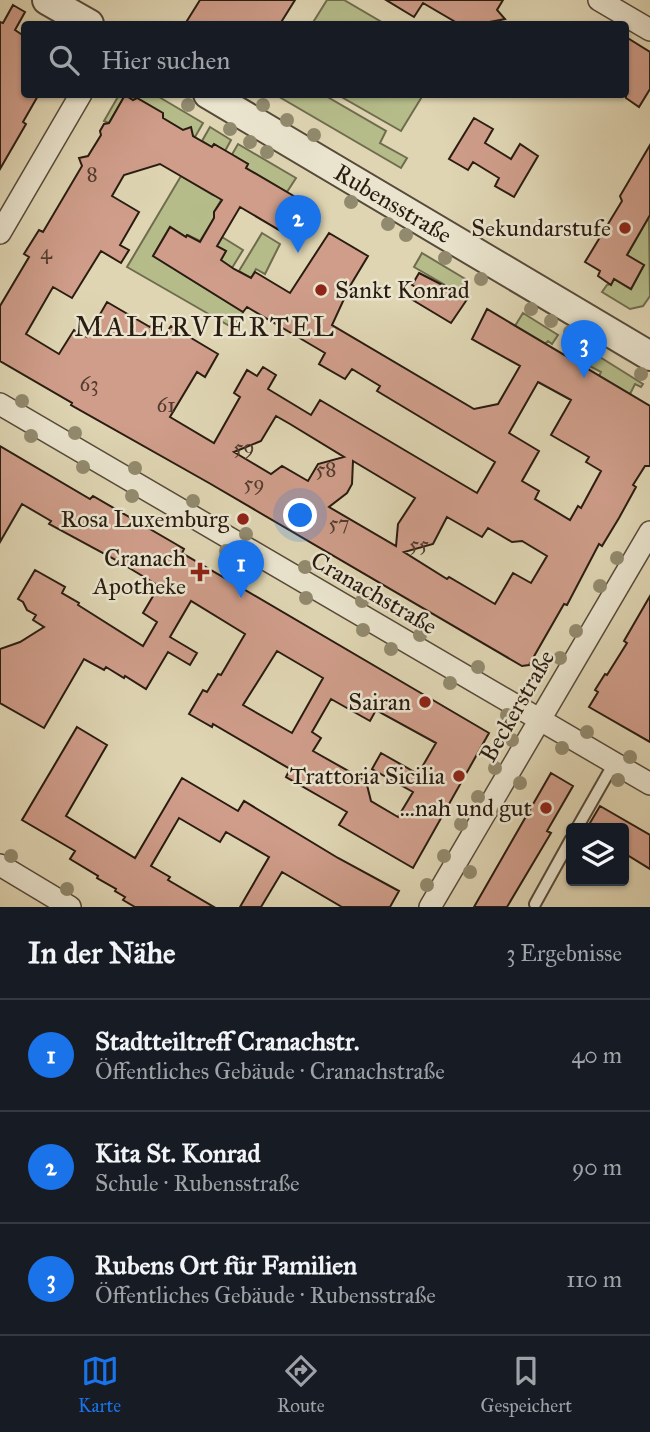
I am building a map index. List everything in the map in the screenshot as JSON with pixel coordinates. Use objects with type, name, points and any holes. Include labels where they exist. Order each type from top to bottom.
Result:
[{"type":"street","points":[[47,0],[84,21]]},
{"type":"street","points":[[599,0],[650,30]]},
{"type":"street","points":[[0,233],[80,98]]},
{"type":"street","name":"Rubensstraße","points":[[215,98],[647,348]]},
{"type":"street","name":"Cranachstraße","points":[[0,404],[650,784]]},
{"type":"street","name":"Beckerstraße","points":[[430,907],[650,532]]},
{"type":"street","points":[[3,874],[70,907]]},
{"type":"lane","points":[[580,823],[614,763]]},
{"type":"lane","points":[[535,904],[566,848]]},
{"type":"green space","points":[[327,0],[344,0],[380,21],[314,21]]},
{"type":"green space","points":[[117,98],[124,98],[109,123],[104,121]]},
{"type":"green space","points":[[128,98],[161,98],[203,123],[195,137]]},
{"type":"green space","points":[[281,98],[329,98],[386,131],[380,143],[407,158],[401,168]]},
{"type":"green space","points":[[343,98],[421,98],[401,131]]},
{"type":"green space","points":[[210,127],[231,140],[225,151],[202,141]]},
{"type":"green space","points":[[238,144],[296,178],[287,192],[246,168],[248,164],[230,158]]},
{"type":"green space","points":[[181,176],[213,195],[223,197],[214,212],[216,215],[200,241],[188,235],[186,237],[170,227],[153,256],[243,312],[233,328],[127,267]]},
{"type":"green space","points":[[649,217],[650,296],[643,306],[630,309],[602,292],[614,279],[631,289],[644,265],[627,255]]},
{"type":"green space","points":[[262,233],[280,244],[265,274],[256,269],[251,278],[239,271]]},
{"type":"green space","points":[[222,237],[243,250],[232,268],[220,261],[226,251],[217,246]]},
{"type":"green space","points":[[422,253],[467,280],[459,293],[414,267]]},
{"type":"green space","points":[[523,313],[558,335],[552,344],[548,341],[545,344],[515,326]]},
{"type":"green space","points":[[587,349],[643,384],[641,387],[635,384],[630,394],[599,376],[601,372],[590,366],[588,369],[579,363]]},
{"type":"building","points":[[200,0],[295,0],[282,21],[187,21]]},
{"type":"building","points":[[386,0],[503,0],[497,10],[505,19],[454,21],[423,3],[414,17]]},
{"type":"building","points":[[13,5],[25,12],[15,30],[21,34],[21,98],[37,98],[23,122],[26,124],[0,169],[0,22],[3,23]]},
{"type":"building","points":[[629,39],[650,52],[650,89],[639,107],[626,98],[629,98]]},
{"type":"building","points":[[123,98],[137,98],[163,113],[163,118],[183,130],[191,127],[193,136],[233,155],[248,164],[246,168],[304,202],[286,234],[240,207],[217,246],[226,251],[221,260],[251,278],[255,272],[290,293],[329,233],[368,256],[332,325],[474,409],[498,404],[520,366],[472,339],[487,309],[650,406],[650,466],[645,466],[633,485],[636,487],[619,518],[602,546],[599,544],[567,605],[564,604],[529,665],[522,666],[71,405],[72,403],[0,361],[0,306],[29,257],[24,254],[39,230],[43,232],[82,166],[79,158],[88,156],[101,135],[104,124],[109,123]],"holes":[[[160,164],[222,200],[200,242],[170,227],[153,256],[243,312],[247,307],[325,353],[319,364],[345,379],[352,369],[380,386],[377,391],[495,462],[477,493],[320,400],[311,415],[268,389],[276,375],[263,367],[257,376],[247,370],[234,393],[240,397],[214,443],[170,417],[197,372],[205,377],[218,354],[171,326],[166,333],[152,325],[150,327],[107,302],[87,337],[74,330],[59,354],[26,334],[53,287],[72,298],[101,251],[121,263],[129,250],[120,245],[139,212],[112,196],[124,175]],[[538,382],[571,400],[551,435],[589,457],[586,462],[601,471],[581,508],[578,506],[570,520],[535,499],[539,491],[522,481],[539,451],[509,433]],[[276,416],[344,457],[318,464],[308,481],[282,466],[271,474],[234,452],[261,441]],[[353,461],[415,498],[398,524],[396,546],[329,507],[347,493],[352,484]],[[447,517],[482,537],[488,528],[512,542],[522,541],[547,556],[531,583],[513,573],[495,604],[449,577],[447,579],[404,552],[433,544]]]},
{"type":"building","points":[[474,118],[493,129],[485,143],[511,159],[520,144],[538,156],[514,197],[495,186],[499,178],[473,162],[468,170],[449,159]]},
{"type":"building","name":"Sekundarstufe","points":[[650,145],[650,215],[627,255],[644,265],[631,289],[614,279],[611,285],[598,276],[600,271],[585,262],[622,201],[620,196]]},
{"type":"building","points":[[419,273],[468,298],[451,323],[411,299],[417,288],[412,285]]},
{"type":"building","points":[[0,446],[90,499],[93,496],[174,543],[184,549],[182,553],[489,733],[413,868],[339,825],[347,812],[286,777],[290,769],[213,724],[212,727],[189,714],[203,690],[207,692],[218,674],[221,675],[245,634],[191,601],[170,637],[197,653],[190,665],[168,652],[146,689],[125,676],[124,678],[106,667],[104,670],[84,659],[44,728],[0,703],[0,649],[20,642],[44,627],[33,620],[36,615],[27,610],[18,599],[35,570],[65,587],[62,593],[79,603],[78,605],[143,646],[157,622],[143,613],[159,586],[49,524],[51,521],[22,504],[0,542]],"holes":[[[277,651],[323,678],[292,733],[243,705]],[[331,699],[370,721],[376,710],[436,743],[418,774],[381,753],[372,769],[413,792],[398,817],[371,801],[366,781],[313,751],[321,738],[312,732]]]},
{"type":"building","points":[[650,596],[650,742],[589,707],[598,692],[595,690],[627,643],[624,641]]},
{"type":"building","points":[[77,727],[107,745],[66,816],[135,858],[182,778],[238,811],[244,801],[399,891],[390,907],[342,907],[282,872],[261,907],[240,907],[269,857],[226,832],[220,842],[179,818],[151,866],[170,877],[168,880],[214,907],[135,907],[123,900],[125,897],[115,891],[116,889],[70,859],[75,851],[22,820]]},
{"type":"building","points":[[551,773],[573,786],[547,831],[551,833],[507,907],[474,907]]},
{"type":"building","points":[[600,806],[650,835],[650,869],[629,856],[629,823],[590,823]]},
{"type":"place","name":"Sekundarstufe","points":[[625,228]]},
{"type":"place","name":"Kita St. Konrad","points":[[298,253]]},
{"type":"place","name":"Sankt Konrad","points":[[321,290]]},
{"type":"place","name":"Rubens Ort für Familien","points":[[584,378]]},
{"type":"place","name":"Rosa Luxemburg","points":[[243,519]]},
{"type":"place","name":"Cranach Apotheke","points":[[200,572]]},
{"type":"place","name":"Stadtteiltreff Cranachstr.","points":[[241,598]]},
{"type":"place","name":"Sairan","points":[[425,702]]},
{"type":"place","name":"Trattoria Sicilia","points":[[459,776]]},
{"type":"place","name":"...nah und gut","points":[[546,808]]},
{"type":"district","name":"MALERVIERTEL","points":[[205,326]]}]
